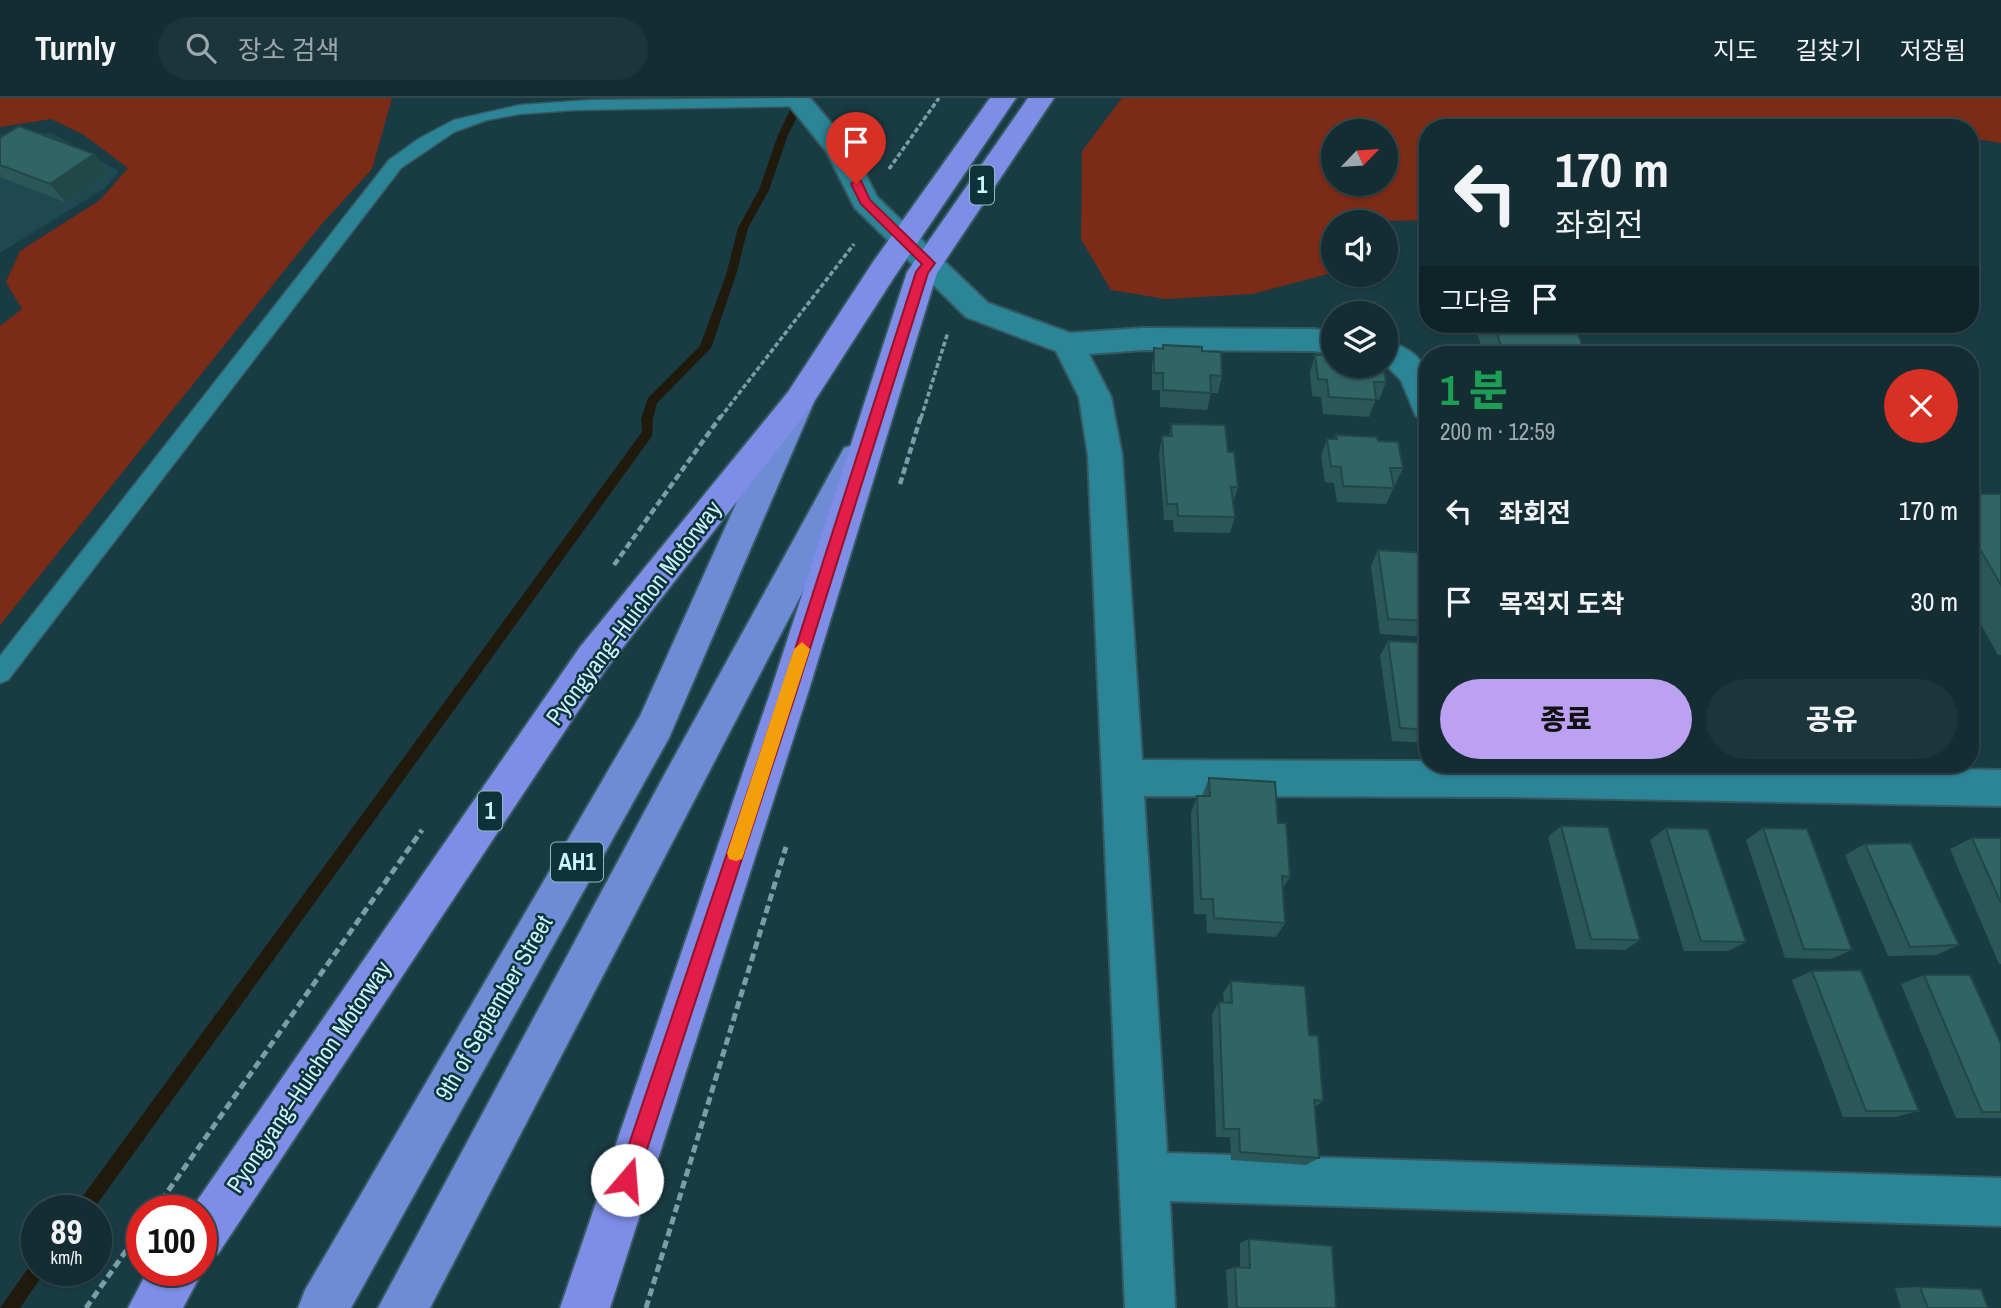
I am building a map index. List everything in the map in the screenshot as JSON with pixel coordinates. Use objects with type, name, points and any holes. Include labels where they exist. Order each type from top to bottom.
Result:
[{"type":"highway","name":"Pyongyang–Huichon Motorway","points":[[217,1213],[593,658],[799,400],[1003,98]]},
{"type":"highway","name":"1","points":[[585,1308],[789,693],[922,272],[1041,98]]},
{"type":"highway","name":"9th of September Street","points":[[323,1308],[656,726],[799,400]]},
{"type":"highway","name":"AH1","points":[[403,1308],[869,433]]},
{"type":"highway","points":[[153,1308],[167,1286]]},
{"type":"street","points":[[798,101],[838,148],[865,202],[977,310],[1068,344],[1143,339],[1321,341]]},
{"type":"street","points":[[1068,344],[1095,397],[1105,455],[1150,1308]]},
{"type":"street","points":[[1398,356],[1416,375],[1419,383]]},
{"type":"street","points":[[1122,778],[1442,773]]},
{"type":"street","points":[[1537,773],[2001,788]]},
{"type":"street","points":[[1145,1176],[2001,1202]]},
{"type":"lane","points":[[0,673],[395,164],[412,150],[447,129],[508,110],[558,105],[798,101]]},
{"type":"path","points":[[865,202],[939,98]]},
{"type":"path","points":[[896,495],[961,294]]},
{"type":"path","points":[[646,1308],[786,846]]},
{"type":"path","points":[[86,1308],[126,1251]]},
{"type":"shaded area","points":[[0,98],[392,98],[372,169],[320,226],[0,625],[0,326],[22,309],[6,282],[20,251],[100,200],[128,168],[84,135],[51,119],[0,127]]},
{"type":"shaded area","points":[[1122,98],[2001,98],[2001,143],[1979,139],[1979,119],[1419,119],[1419,220],[1398,221],[1398,210],[1321,210],[1321,276],[1252,294],[1166,299],[1111,290],[1081,239],[1082,151]]},
{"type":"shaded area","points":[[52,133],[119,171],[105,188],[0,253],[0,134]]},
{"type":"building","points":[[19,126],[94,154],[50,184],[0,165],[0,138]]},
{"type":"building","points":[[1497,333],[1577,333],[1583,346],[1501,346]]},
{"type":"building","points":[[1163,345],[1202,347],[1202,351],[1221,352],[1222,376],[1210,375],[1211,393],[1163,390],[1163,373],[1154,373],[1154,348],[1163,349]]},
{"type":"building","points":[[1315,355],[1321,355],[1321,378],[1385,378],[1386,382],[1374,382],[1376,400],[1329,397],[1327,380],[1318,379]]},
{"type":"building","points":[[1171,424],[1225,425],[1228,452],[1234,452],[1238,487],[1231,487],[1235,517],[1178,516],[1177,504],[1167,504],[1162,436],[1172,436]]},
{"type":"building","points":[[1336,435],[1377,437],[1378,441],[1398,442],[1403,468],[1390,468],[1394,488],[1343,486],[1341,467],[1331,466],[1327,439],[1337,439]]},
{"type":"building","points":[[1979,494],[2001,494],[2001,585],[1979,547]]},
{"type":"building","points":[[1378,550],[1419,553],[1419,621],[1388,619]]},
{"type":"building","points":[[1388,641],[1419,643],[1419,729],[1400,728]]},
{"type":"building","points":[[1209,778],[1275,782],[1278,823],[1286,823],[1290,877],[1282,876],[1285,923],[1214,918],[1213,899],[1201,899],[1197,796],[1210,796]]},
{"type":"building","points":[[1561,826],[1608,827],[1640,940],[1591,939]]},
{"type":"building","points":[[1666,828],[1708,829],[1746,942],[1701,941]]},
{"type":"building","points":[[1763,828],[1807,829],[1852,950],[1804,949]]},
{"type":"building","points":[[1972,838],[2001,838],[2001,903]]},
{"type":"building","points":[[1911,843],[1959,945],[1910,947],[1865,844]]},
{"type":"building","points":[[1861,970],[1919,1111],[1866,1111],[1812,971]]},
{"type":"building","points":[[1924,975],[1970,975],[2001,1044],[2001,1112],[1982,1112]]},
{"type":"building","points":[[1231,981],[1305,986],[1309,1035],[1318,1036],[1323,1101],[1314,1100],[1319,1158],[1240,1152],[1239,1129],[1224,1129],[1219,1002],[1232,1003]]},
{"type":"building","points":[[1249,1239],[1332,1246],[1336,1308],[1237,1308],[1235,1267],[1250,1268]]},
{"type":"building","points":[[1920,1287],[1981,1289],[1988,1308],[1928,1308]]},
{"type":"waterway","points":[[93,1195],[648,433],[647,419],[652,401],[705,348],[731,275],[743,228],[764,190],[783,135],[801,98]]},
{"type":"waterway","points":[[9,1308],[25,1286]]},
{"type":"slow traffic","points":[[736,853],[802,649]]},
{"type":"route","points":[[627,1180],[789,693],[922,272],[929,263],[865,202],[856,184]]}]
